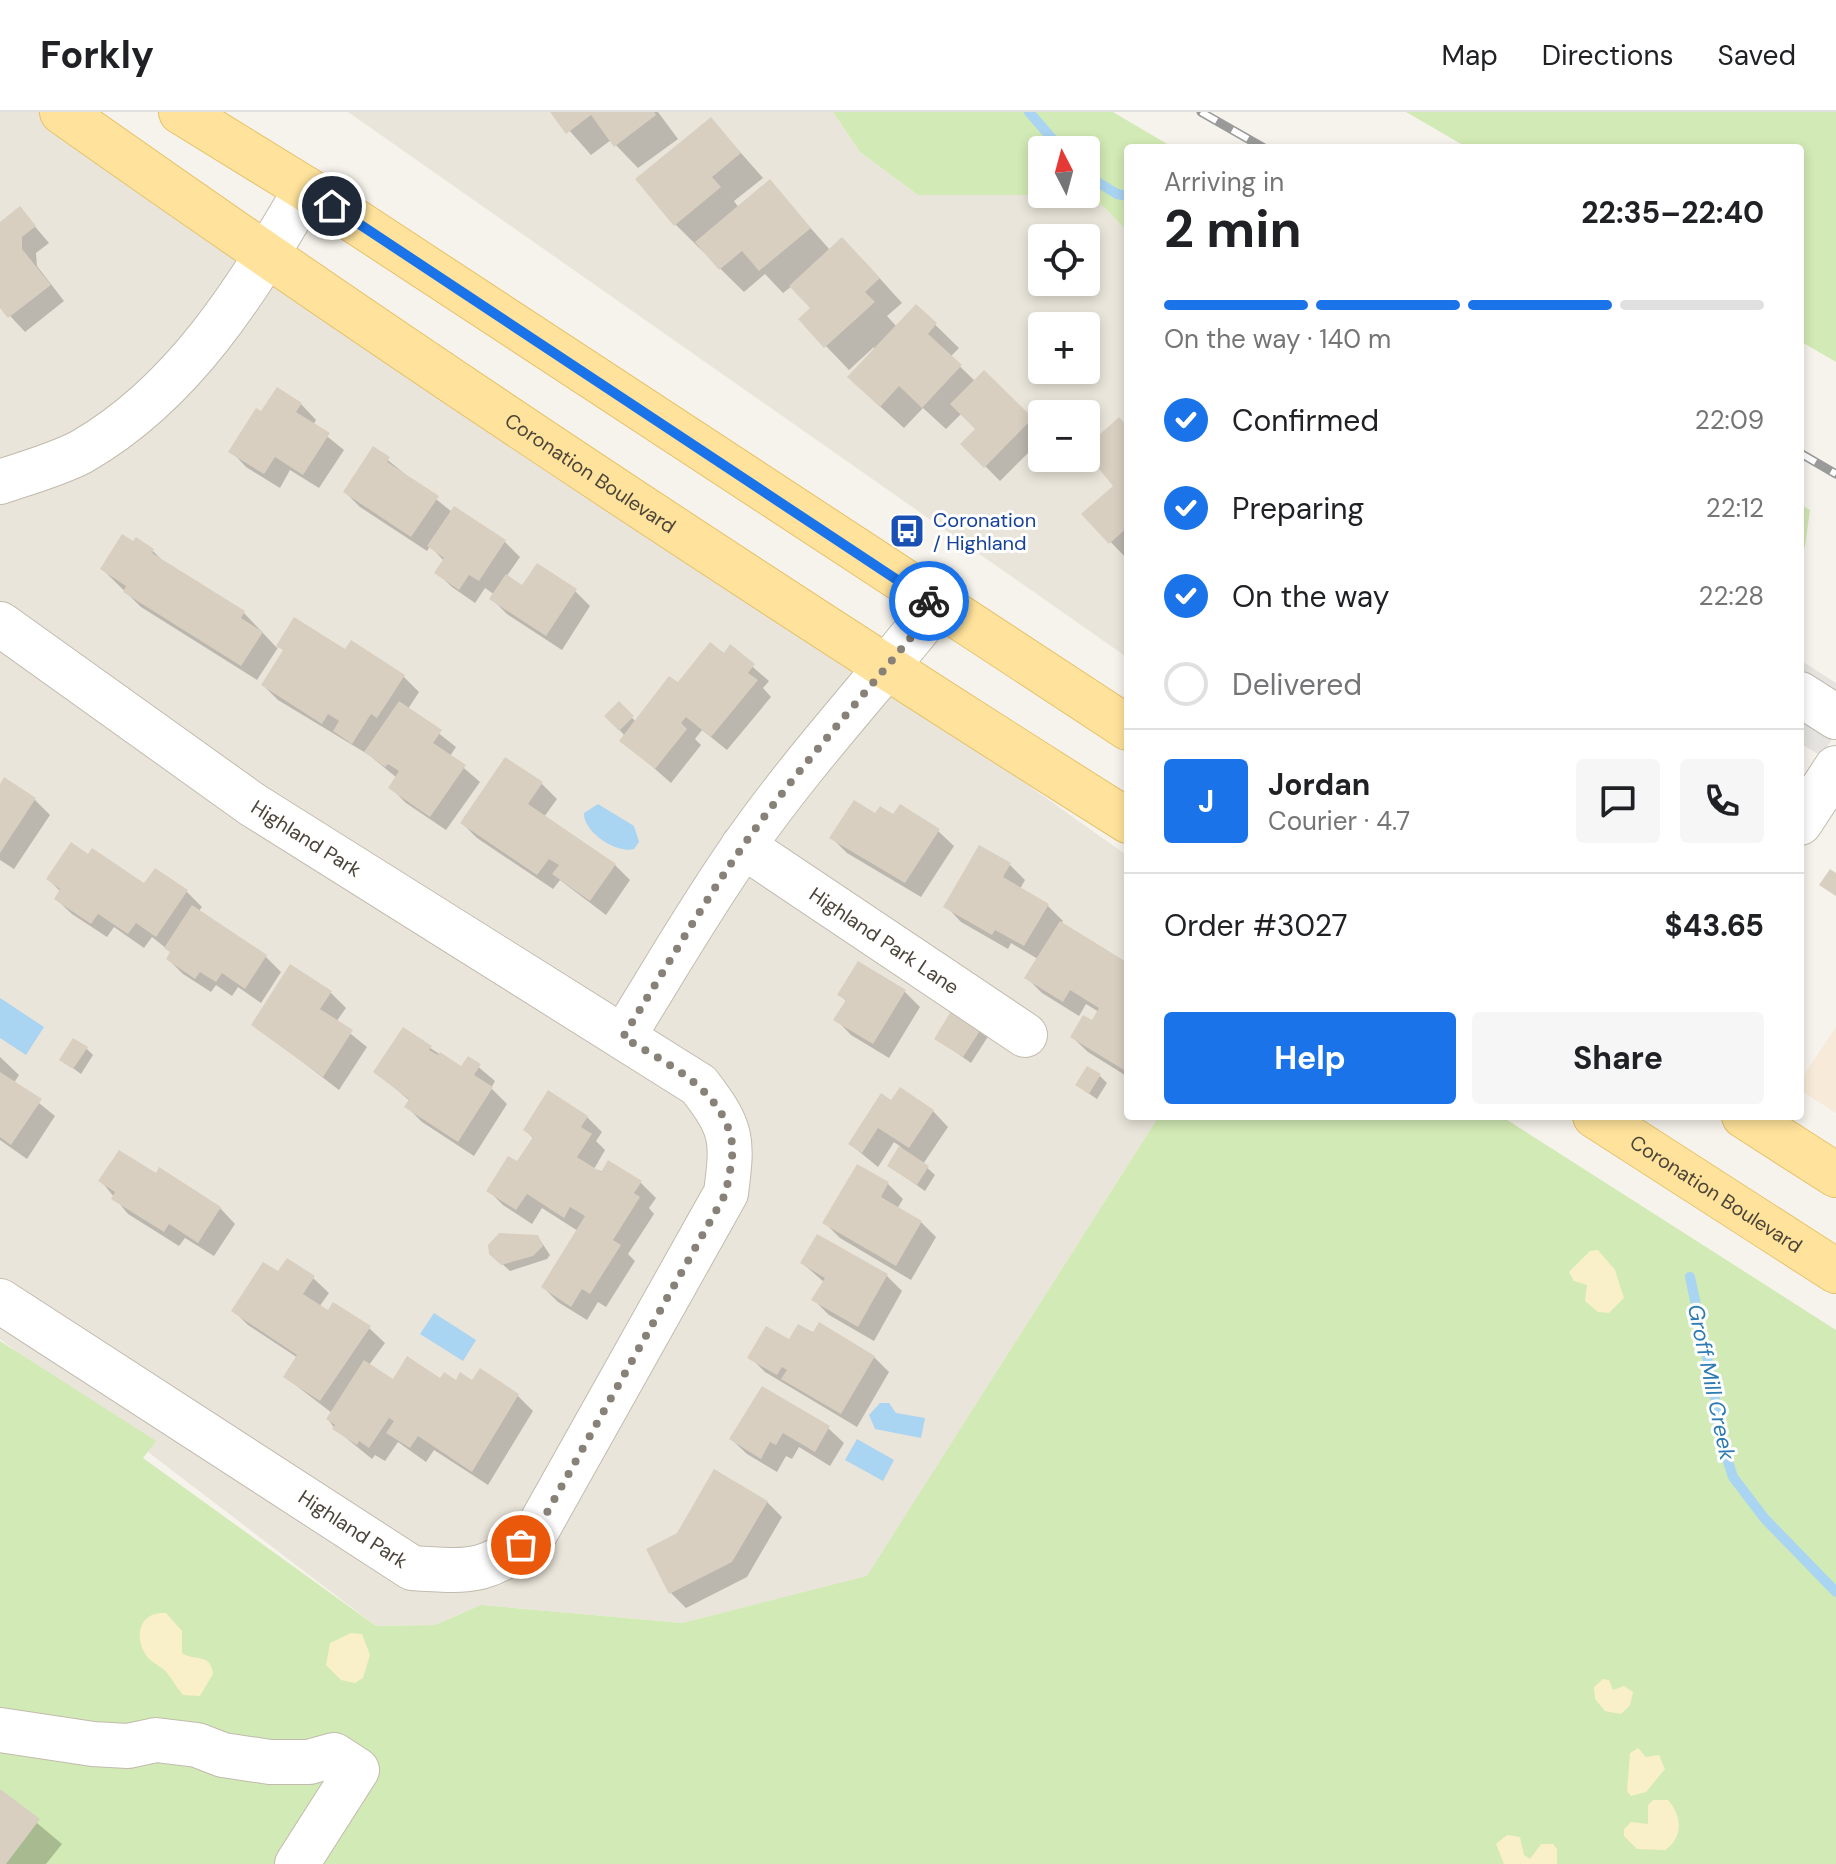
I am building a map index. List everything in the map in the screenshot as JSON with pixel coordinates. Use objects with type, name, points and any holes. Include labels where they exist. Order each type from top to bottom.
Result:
[{"type":"main road","name":"Coronation Boulevard","points":[[62,112],[267,257],[887,668],[1124,818]]},
{"type":"main road","points":[[181,112],[306,189],[1124,725]]},
{"type":"main road","name":"Coronation Boulevard","points":[[1601,1120],[1836,1271]]},
{"type":"main road","points":[[1750,1120],[1836,1175]]},
{"type":"street","points":[[0,482],[78,454],[136,417],[184,371],[267,257],[306,189]]},
{"type":"street","points":[[623,1037],[743,846],[860,696],[887,668],[937,605]]},
{"type":"street","name":"Highland Park","points":[[0,624],[7,633],[253,805],[699,1085],[721,1113],[732,1144],[726,1193],[536,1532],[506,1559],[468,1572],[412,1568],[0,1301]]},
{"type":"street","points":[[1804,697],[1836,717]]},
{"type":"street","points":[[1804,817],[1836,768]]},
{"type":"street","name":"Highland Park Lane","points":[[743,846],[1025,1035]]},
{"type":"street","points":[[0,1730],[93,1744],[128,1746],[156,1740],[197,1745],[223,1755],[270,1762],[309,1762],[334,1755],[357,1770],[297,1864]]},
{"type":"shaded area","points":[[0,112],[77,112],[1124,853],[1124,1120],[1156,1120],[867,1577],[682,1623],[481,1605],[435,1625],[376,1626],[0,1339]]},
{"type":"shaded area","points":[[348,112],[833,112],[860,152],[918,195],[1028,195],[1028,208],[1100,208],[1100,205],[1124,228],[1124,655]]},
{"type":"shaded area","points":[[1804,663],[1836,683],[1836,733],[1821,756],[1804,745]]},
{"type":"shaded area","points":[[1836,1027],[1836,1113],[1804,1093],[1804,1075]]},
{"type":"green space","points":[[833,112],[1113,112],[1167,144],[1124,144],[1124,228],[1100,205],[1100,136],[1028,136],[1028,195],[918,195],[860,152]]},
{"type":"green space","points":[[1406,112],[1836,112],[1836,362],[1804,343],[1804,144],[1461,144]]},
{"type":"green space","points":[[1804,506],[1810,510],[1804,548]]},
{"type":"green space","points":[[1156,1120],[1507,1120],[1836,1330],[1836,1864],[0,1864],[0,1341],[156,1441],[143,1458],[376,1626],[435,1625],[481,1605],[682,1623],[867,1576]]},
{"type":"sand","points":[[1598,1250],[1615,1270],[1624,1298],[1609,1313],[1598,1312],[1585,1301],[1587,1285],[1574,1281],[1569,1272],[1590,1251]]},
{"type":"sand","points":[[166,1613],[182,1631],[182,1653],[206,1660],[212,1667],[213,1674],[200,1696],[183,1695],[166,1672],[143,1651],[140,1635],[144,1621]]},
{"type":"sand","points":[[351,1633],[362,1634],[370,1655],[363,1678],[355,1683],[341,1680],[326,1665],[330,1643]]},
{"type":"sand","points":[[1603,1679],[1609,1680],[1613,1690],[1624,1686],[1633,1692],[1630,1705],[1621,1714],[1605,1711],[1595,1699],[1594,1687]]},
{"type":"sand","points":[[1638,1748],[1646,1757],[1659,1755],[1665,1769],[1646,1792],[1631,1796],[1627,1791],[1630,1753]]},
{"type":"sand","points":[[1653,1800],[1668,1800],[1673,1806],[1678,1819],[1678,1833],[1665,1850],[1637,1849],[1624,1836],[1624,1829],[1631,1822],[1648,1824],[1648,1805]]},
{"type":"sand","points":[[1507,1835],[1520,1837],[1524,1855],[1530,1859],[1541,1844],[1553,1844],[1557,1849],[1557,1864],[1504,1864],[1496,1844]]},
{"type":"water","points":[[598,804],[634,826],[639,842],[634,849],[610,845],[589,827],[584,813]]},
{"type":"water","points":[[0,998],[44,1027],[26,1055],[0,1038]]},
{"type":"water","points":[[434,1313],[476,1340],[463,1361],[420,1334]]},
{"type":"water","points":[[880,1403],[889,1403],[896,1413],[925,1418],[921,1438],[875,1429],[869,1415]]},
{"type":"water","points":[[857,1439],[894,1460],[883,1481],[845,1460]]},
{"type":"building","points":[[550,112],[654,112],[656,115],[614,147],[591,115],[566,134]]},
{"type":"building","points":[[711,117],[741,153],[712,177],[721,187],[674,226],[635,179]]},
{"type":"building","points":[[770,179],[811,228],[759,271],[742,251],[719,270],[695,242]]},
{"type":"building","points":[[20,206],[36,226],[22,237],[22,249],[51,285],[8,318],[0,308],[0,222]]},
{"type":"building","points":[[842,237],[880,278],[865,292],[875,302],[824,348],[798,319],[810,308],[789,286]]},
{"type":"building","points":[[916,304],[937,323],[928,334],[962,365],[922,408],[899,386],[880,407],[847,377]]},
{"type":"building","points":[[984,370],[1028,413],[1028,423],[984,468],[960,444],[975,429],[950,404]]},
{"type":"building","points":[[277,387],[302,403],[296,412],[330,433],[303,475],[275,457],[264,474],[228,452],[256,408],[261,411]]},
{"type":"building","points":[[1119,417],[1124,423],[1124,531],[1109,544],[1081,514],[1113,486],[1100,470],[1100,434]]},
{"type":"building","points":[[373,446],[390,457],[387,462],[439,496],[411,537],[343,492]]},
{"type":"building","points":[[454,506],[506,540],[479,581],[469,575],[459,590],[434,573],[444,558],[427,546]]},
{"type":"building","points":[[122,534],[133,541],[136,537],[154,549],[152,553],[245,611],[241,618],[263,632],[241,666],[123,592],[126,586],[100,569]]},
{"type":"building","points":[[537,563],[577,589],[546,636],[489,599],[506,574],[522,585]]},
{"type":"building","points":[[294,617],[345,649],[351,640],[405,675],[377,718],[371,714],[352,744],[333,731],[339,721],[328,714],[322,724],[261,685],[283,650],[276,646]]},
{"type":"building","points":[[710,642],[724,653],[730,644],[755,664],[748,673],[758,680],[711,737],[686,717],[681,723],[687,729],[655,769],[619,741],[669,676],[678,682]]},
{"type":"building","points":[[399,701],[442,730],[433,743],[466,765],[430,817],[388,788],[399,771],[388,764],[385,767],[364,752]]},
{"type":"building","points":[[619,701],[634,716],[619,731],[604,716]]},
{"type":"building","points":[[505,757],[543,782],[528,804],[616,864],[590,901],[552,874],[559,865],[549,859],[537,875],[460,823]]},
{"type":"building","points":[[4,777],[36,798],[0,853],[0,784]]},
{"type":"building","points":[[854,800],[875,813],[880,806],[893,814],[900,804],[940,829],[905,883],[829,838]]},
{"type":"building","points":[[71,842],[88,854],[92,848],[144,883],[155,868],[188,890],[156,937],[136,923],[128,934],[98,914],[91,924],[54,899],[60,889],[46,879]]},
{"type":"building","points":[[979,845],[1011,863],[1003,877],[1049,904],[1024,946],[995,930],[992,935],[943,907]]},
{"type":"building","points":[[1830,869],[1836,873],[1836,896],[1819,885]]},
{"type":"building","points":[[192,905],[267,955],[245,989],[222,973],[216,982],[200,972],[195,979],[166,959],[170,952],[164,948]]},
{"type":"building","points":[[1060,921],[1124,961],[1124,1070],[1070,1037],[1083,1015],[1092,1020],[1099,1008],[1070,990],[1063,1002],[1024,978]]},
{"type":"building","points":[[858,961],[906,990],[873,1044],[833,1020],[846,1000],[837,995]]},
{"type":"building","points":[[290,964],[332,991],[320,1009],[353,1030],[323,1077],[251,1025]]},
{"type":"building","points":[[953,1008],[983,1026],[963,1057],[934,1039]]},
{"type":"building","points":[[403,1027],[432,1046],[429,1050],[438,1055],[440,1052],[461,1066],[468,1056],[481,1064],[474,1075],[493,1087],[458,1142],[404,1107],[409,1099],[373,1072]]},
{"type":"building","points":[[73,1038],[88,1047],[73,1069],[59,1060]]},
{"type":"building","points":[[1087,1066],[1101,1074],[1089,1094],[1075,1085]]},
{"type":"building","points":[[0,1072],[42,1099],[11,1145],[0,1137]]},
{"type":"building","points":[[900,1087],[934,1110],[909,1148],[878,1128],[862,1153],[848,1144],[881,1093],[891,1100]]},
{"type":"building","points":[[548,1090],[588,1116],[581,1127],[592,1134],[577,1157],[601,1172],[608,1160],[642,1181],[634,1193],[640,1197],[613,1240],[621,1245],[590,1294],[582,1289],[571,1307],[541,1287],[585,1216],[570,1207],[564,1218],[527,1194],[516,1210],[486,1191],[508,1156],[517,1161],[533,1137],[523,1130]]},
{"type":"building","points":[[899,1146],[929,1166],[917,1185],[887,1166]]},
{"type":"building","points":[[119,1150],[156,1173],[159,1167],[221,1207],[198,1243],[169,1224],[164,1232],[111,1199],[115,1192],[98,1181]]},
{"type":"building","points":[[857,1164],[889,1182],[881,1197],[922,1221],[896,1266],[822,1223]]},
{"type":"building","points":[[499,1233],[538,1235],[543,1246],[533,1256],[501,1265],[489,1254],[488,1245]]},
{"type":"building","points":[[817,1234],[888,1274],[858,1327],[811,1300],[825,1278],[800,1263]]},
{"type":"building","points":[[287,1258],[315,1276],[303,1294],[328,1310],[333,1302],[371,1326],[320,1401],[283,1377],[297,1355],[231,1311],[263,1262],[278,1271]]},
{"type":"building","points":[[819,1322],[875,1356],[841,1414],[781,1379],[787,1370],[782,1367],[777,1375],[747,1358],[766,1326],[789,1339],[798,1324],[813,1332]]},
{"type":"building","points":[[407,1356],[440,1378],[444,1372],[456,1380],[460,1372],[472,1380],[480,1368],[519,1394],[472,1472],[418,1436],[410,1448],[386,1433],[394,1421],[389,1418],[369,1448],[359,1441],[357,1445],[332,1429],[335,1425],[326,1419],[364,1360],[393,1379]]},
{"type":"building","points":[[762,1386],[830,1426],[815,1452],[783,1433],[776,1445],[770,1442],[761,1459],[729,1439]]},
{"type":"building","points":[[714,1469],[768,1501],[732,1562],[669,1594],[646,1549],[677,1533]]},
{"type":"building","points":[[0,1789],[40,1819],[6,1864],[0,1864]]},
{"type":"waterway","name":"Groff Mill Creek","points":[[1029,112],[1050,136]]},
{"type":"waterway","name":"Groff Mill Creek","points":[[1100,184],[1124,195]]},
{"type":"waterway","name":"Groff Mill Creek","points":[[1690,1277],[1714,1389],[1719,1433],[1733,1477],[1765,1519],[1836,1592]]},
{"type":"railway","points":[[1201,112],[1257,144]]},
{"type":"railway","points":[[1804,455],[1836,474]]},
{"type":"way so far","points":[[521,1545],[536,1532],[726,1193],[732,1144],[721,1113],[699,1085],[623,1037],[743,846],[860,696],[887,668],[937,605],[929,601]]},
{"type":"place","name":"Coronation / Highland","points":[[907,531]]},
{"type":"route","points":[[332,206],[929,601]]}]
